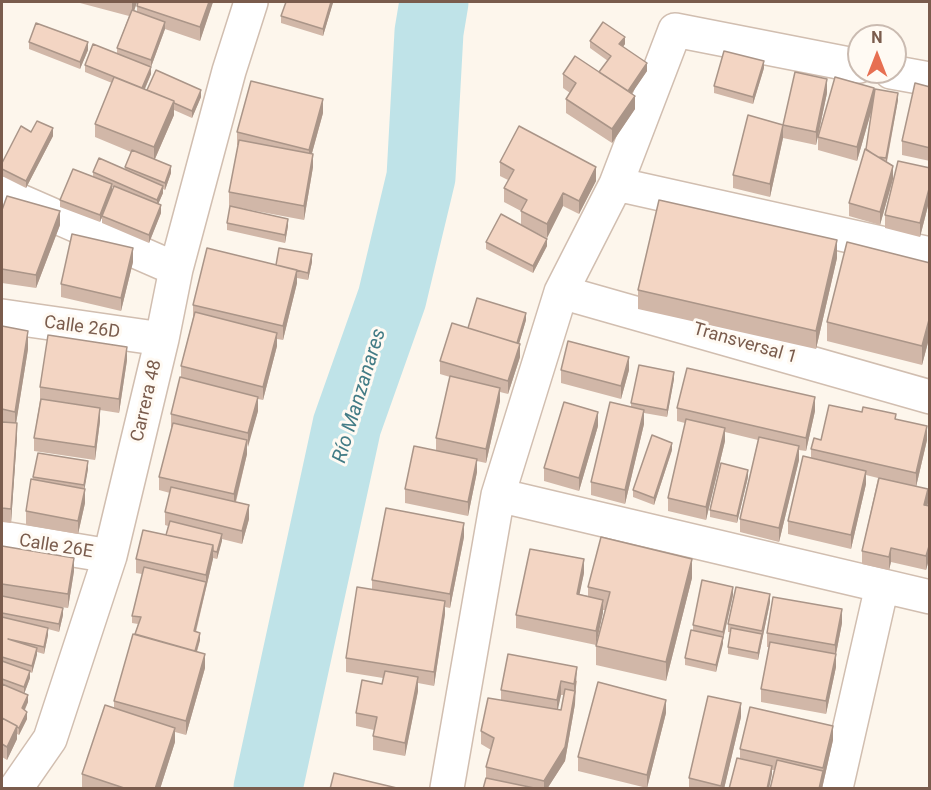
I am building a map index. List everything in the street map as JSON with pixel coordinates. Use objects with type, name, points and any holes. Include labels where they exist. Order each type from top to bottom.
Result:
[{"type":"street","name":"Carrera 48","points":[[16,789],[50,739],[110,556],[162,339],[176,269],[229,71],[251,2]]},
{"type":"street","points":[[447,789],[498,495],[561,292],[616,184],[675,30],[847,64]]},
{"type":"street","points":[[907,75],[930,80]]},
{"type":"street","points":[[616,184],[930,254]]},
{"type":"street","points":[[2,193],[176,269]]},
{"type":"street","name":"Transversal 1","points":[[561,292],[930,396]]},
{"type":"street","name":"Calle 26D","points":[[2,316],[162,339]]},
{"type":"street","points":[[498,495],[930,597]]},
{"type":"street","name":"Calle 26E","points":[[2,538],[110,556]]},
{"type":"street","points":[[836,789],[882,586]]},
{"type":"building","points":[[138,2],[209,2],[200,27],[137,6]]},
{"type":"building","points":[[286,2],[331,2],[323,29],[281,16]]},
{"type":"building","points":[[132,10],[165,22],[151,60],[117,48]]},
{"type":"building","points":[[603,22],[625,37],[619,44],[647,63],[628,91],[599,72],[611,56],[590,41]]},
{"type":"building","points":[[36,23],[88,42],[80,62],[29,42]]},
{"type":"building","points":[[93,44],[151,67],[142,88],[85,65]]},
{"type":"building","points":[[724,51],[764,61],[753,97],[714,86]]},
{"type":"building","points":[[575,56],[635,96],[612,129],[566,99],[576,83],[563,74]]},
{"type":"building","points":[[156,70],[201,90],[192,111],[147,90]]},
{"type":"building","points":[[795,72],[827,79],[816,132],[783,125]]},
{"type":"building","points":[[114,77],[174,101],[154,147],[95,124]]},
{"type":"building","points":[[835,77],[847,80],[847,84],[860,84],[874,88],[857,147],[818,137]]},
{"type":"building","points":[[251,81],[323,99],[309,150],[237,132]]},
{"type":"building","points":[[915,83],[930,87],[930,148],[902,141]]},
{"type":"building","points":[[875,89],[898,93],[886,158],[878,157],[866,149]]},
{"type":"building","points":[[748,115],[783,125],[770,184],[733,175]]},
{"type":"building","points":[[37,121],[53,128],[26,181],[2,169],[2,163],[21,126],[31,132]]},
{"type":"building","points":[[519,126],[596,167],[579,201],[563,193],[547,224],[521,211],[527,200],[504,188],[514,170],[500,162]]},
{"type":"building","points":[[239,140],[313,154],[304,206],[229,192]]},
{"type":"building","points":[[865,149],[893,166],[880,212],[849,203]]},
{"type":"building","points":[[132,150],[171,166],[165,183],[125,167]]},
{"type":"building","points":[[99,158],[163,186],[157,200],[93,172]]},
{"type":"building","points":[[898,161],[930,168],[930,185],[920,223],[885,215]]},
{"type":"building","points":[[73,169],[112,184],[100,215],[60,200]]},
{"type":"building","points":[[114,186],[161,205],[149,235],[102,216]]},
{"type":"building","points":[[7,196],[60,211],[36,275],[2,269],[2,210]]},
{"type":"building","points":[[659,200],[837,240],[816,331],[638,290]]},
{"type":"building","points":[[230,206],[288,219],[285,235],[227,223]]},
{"type":"building","points":[[501,214],[547,239],[533,266],[486,242]]},
{"type":"building","points":[[72,234],[133,248],[121,298],[61,284]]},
{"type":"building","points":[[847,242],[930,263],[930,316],[922,346],[827,322]]},
{"type":"building","points":[[207,248],[297,270],[283,326],[193,305]]},
{"type":"building","points":[[279,248],[312,254],[308,273],[276,265]]},
{"type":"building","points":[[477,298],[526,313],[517,343],[468,328]]},
{"type":"building","points":[[195,312],[277,333],[263,387],[181,366]]},
{"type":"building","points":[[452,323],[520,344],[508,381],[440,361]]},
{"type":"building","points":[[2,326],[28,331],[15,412],[2,409]]},
{"type":"building","points":[[48,335],[127,347],[119,399],[40,387]]},
{"type":"building","points":[[568,341],[629,357],[621,386],[561,370]]},
{"type":"building","points":[[639,365],[674,372],[667,410],[631,403]]},
{"type":"building","points":[[687,368],[815,397],[806,438],[677,408]]},
{"type":"building","points":[[450,376],[500,388],[486,449],[436,438]]},
{"type":"building","points":[[180,377],[258,397],[248,433],[171,414]]},
{"type":"building","points":[[41,399],[100,408],[95,447],[34,438]]},
{"type":"building","points":[[564,402],[598,412],[579,478],[544,468]]},
{"type":"building","points":[[610,402],[644,410],[625,490],[591,482]]},
{"type":"building","points":[[829,405],[862,412],[863,407],[896,414],[895,419],[927,426],[916,473],[811,449],[814,438],[821,440]]},
{"type":"building","points":[[686,419],[725,428],[706,507],[668,498]]},
{"type":"building","points":[[2,422],[17,423],[11,509],[2,508]]},
{"type":"building","points":[[173,423],[247,440],[234,494],[159,477]]},
{"type":"building","points":[[652,435],[672,443],[654,498],[633,490]]},
{"type":"building","points":[[759,437],[799,446],[779,528],[740,519]]},
{"type":"building","points":[[414,446],[477,459],[468,502],[405,489]]},
{"type":"building","points":[[38,453],[88,461],[84,485],[33,477]]},
{"type":"building","points":[[803,456],[866,471],[851,535],[788,521]]},
{"type":"building","points":[[721,463],[748,470],[737,516],[710,510]]},
{"type":"building","points":[[879,478],[928,489],[924,505],[930,506],[930,543],[926,556],[891,548],[889,557],[862,551]]},
{"type":"building","points":[[31,479],[85,489],[78,521],[26,511]]},
{"type":"building","points":[[171,487],[249,505],[242,531],[165,512]]},
{"type":"building","points":[[386,508],[464,523],[450,594],[372,580]]},
{"type":"building","points":[[170,521],[222,534],[217,552],[213,551],[213,545],[166,535]]},
{"type":"building","points":[[143,530],[213,545],[206,575],[136,559]]},
{"type":"building","points":[[601,537],[692,559],[666,662],[596,646],[610,592],[588,587]]},
{"type":"building","points":[[2,546],[74,558],[68,594],[2,584]]},
{"type":"building","points":[[530,549],[584,559],[577,594],[603,600],[596,631],[516,615]]},
{"type":"building","points":[[144,567],[206,582],[194,631],[200,633],[195,651],[135,634],[141,617],[132,616]]},
{"type":"building","points":[[702,580],[733,587],[723,632],[693,625]]},
{"type":"building","points":[[357,587],[445,601],[434,672],[346,658]]},
{"type":"building","points":[[736,587],[770,594],[762,631],[728,624]]},
{"type":"building","points":[[2,596],[63,608],[59,624],[2,613]]},
{"type":"building","points":[[773,597],[842,609],[835,645],[767,633]]},
{"type":"building","points":[[2,617],[48,628],[44,647],[8,639],[37,648],[32,666],[2,657]]},
{"type":"building","points":[[731,628],[762,634],[758,653],[728,647]]},
{"type":"building","points":[[691,630],[723,637],[716,665],[685,658]]},
{"type":"building","points":[[133,634],[205,654],[186,721],[114,701]]},
{"type":"building","points":[[770,642],[836,654],[826,701],[761,689]]},
{"type":"building","points":[[508,654],[577,667],[574,684],[561,681],[557,700],[501,690]]},
{"type":"building","points":[[2,661],[30,671],[24,687],[2,679]]},
{"type":"building","points":[[385,671],[418,677],[405,743],[373,736],[377,717],[356,713],[362,680],[382,684]]},
{"type":"building","points":[[598,682],[666,700],[647,775],[578,757]]},
{"type":"building","points":[[2,684],[28,695],[22,708],[27,712],[19,728],[2,718]]},
{"type":"building","points":[[565,689],[575,691],[565,747],[544,781],[486,767],[494,738],[481,731],[488,698],[561,710]]},
{"type":"building","points":[[708,696],[741,703],[721,786],[689,778]]},
{"type":"building","points":[[105,705],[175,728],[155,789],[127,789],[82,774]]},
{"type":"building","points":[[750,707],[833,726],[823,768],[740,749]]},
{"type":"building","points":[[2,718],[17,726],[7,747],[2,744]]},
{"type":"building","points":[[737,758],[772,766],[767,789],[729,789]]},
{"type":"building","points":[[777,760],[823,771],[819,789],[770,789]]},
{"type":"building","points":[[334,773],[401,789],[330,789]]},
{"type":"building","points":[[486,778],[539,789],[483,789]]},
{"type":"waterway","name":"Río Manzanares","points":[[268,788],[347,425],[392,298],[421,177],[429,32],[434,2]]}]
